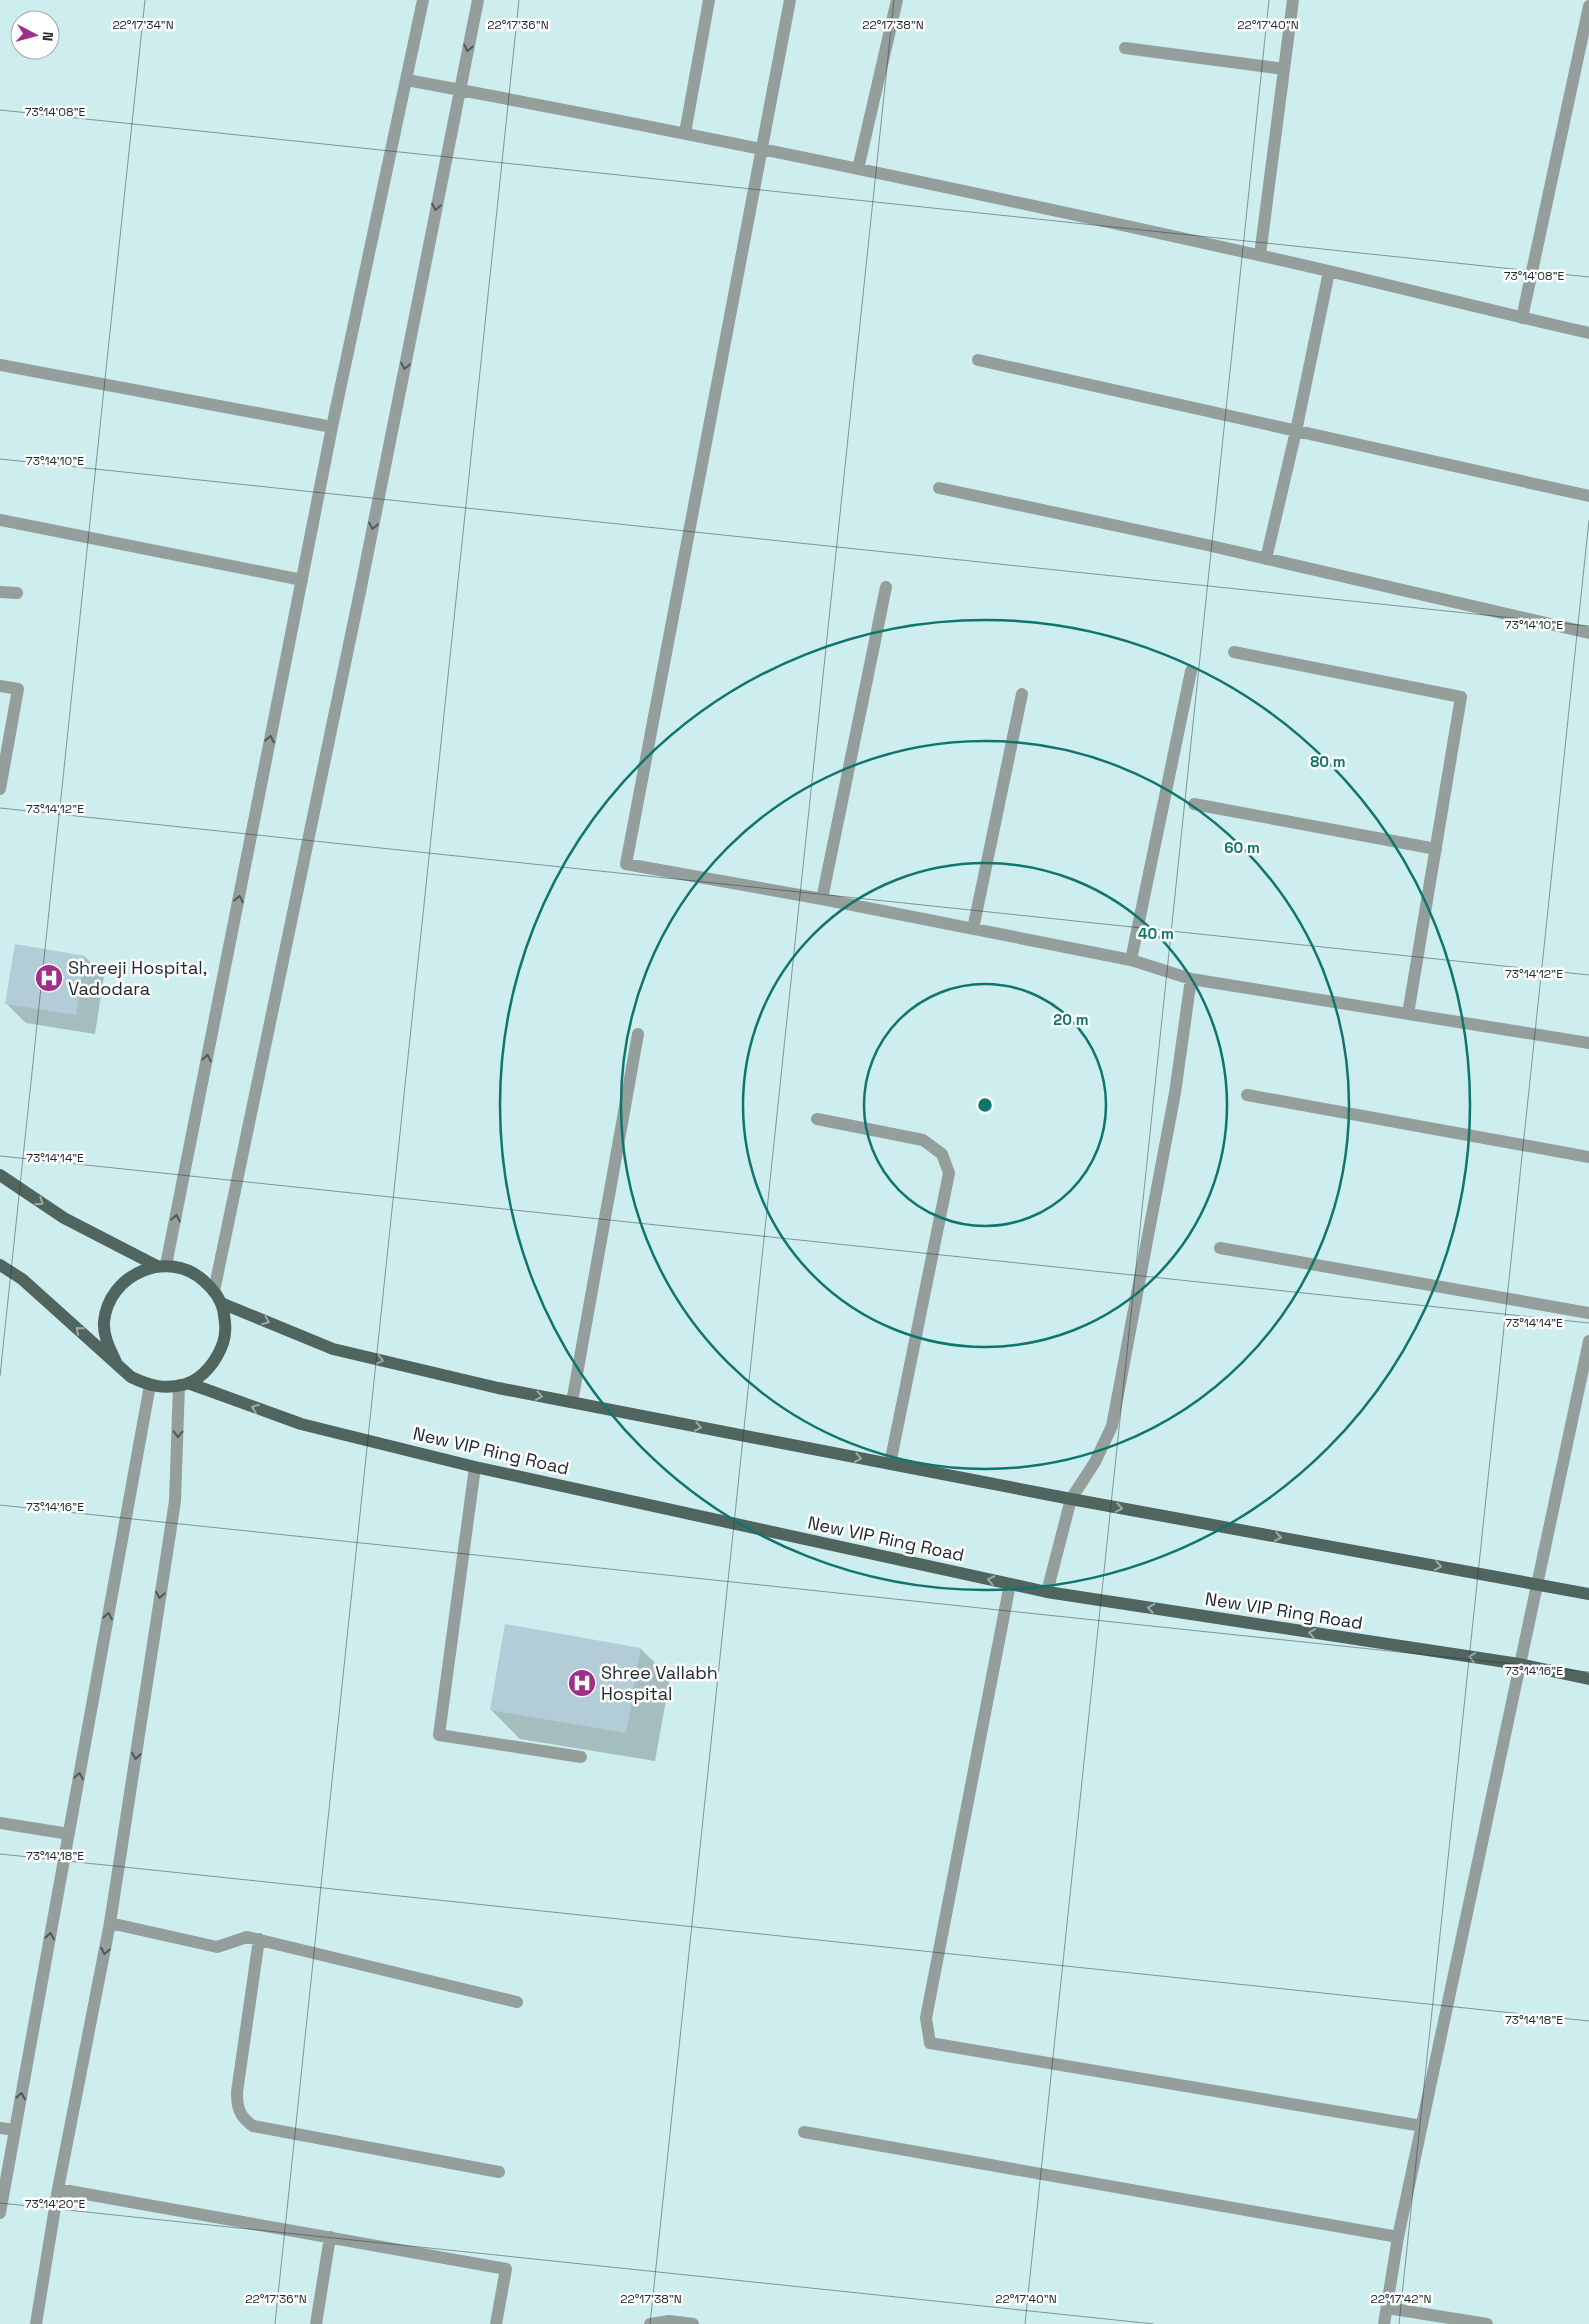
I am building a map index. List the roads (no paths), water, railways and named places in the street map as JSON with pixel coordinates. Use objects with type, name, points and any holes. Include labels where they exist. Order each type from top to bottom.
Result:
[{"type":"main road","points":[[0,1175],[64,1218],[162,1266]]},
{"type":"main road","points":[[0,1265],[22,1279],[131,1377],[150,1386],[169,1388],[183,1384],[204,1373],[216,1359],[224,1340],[226,1321],[221,1303],[214,1290],[196,1274],[184,1268],[162,1266],[137,1272],[121,1284],[109,1302],[104,1322],[107,1343],[116,1362]]},
{"type":"main road","points":[[221,1303],[333,1349],[498,1388],[1070,1499],[1589,1594]]},
{"type":"main road","name":"New VIP Ring Road","points":[[183,1384],[301,1424],[475,1467],[1047,1592],[1519,1664],[1589,1678]]},
{"type":"street","points":[[162,1266],[332,427],[423,0]]},
{"type":"street","points":[[214,1290],[363,577],[478,0]]},
{"type":"street","points":[[685,133],[709,0]]},
{"type":"street","points":[[790,0],[626,864],[822,899],[1131,960],[1191,979],[1589,1043]]},
{"type":"street","points":[[858,169],[897,0]]},
{"type":"street","points":[[1260,256],[1292,0]]},
{"type":"street","points":[[1522,318],[1589,6]]},
{"type":"street","points":[[1124,48],[1284,69]]},
{"type":"street","points":[[407,80],[685,133],[858,169],[1260,256],[1589,333]]},
{"type":"street","points":[[1266,559],[1296,431],[1329,272]]},
{"type":"street","points":[[978,360],[1589,496]]},
{"type":"street","points":[[0,365],[332,427]]},
{"type":"street","points":[[939,488],[1266,559],[1589,634]]},
{"type":"street","points":[[0,520],[302,580]]},
{"type":"street","points":[[822,899],[886,586]]},
{"type":"street","points":[[0,592],[17,593]]},
{"type":"street","points":[[1234,652],[1461,697],[1408,1014]]},
{"type":"street","points":[[1131,960],[1191,671]]},
{"type":"street","points":[[0,686],[18,689],[0,789]]},
{"type":"street","points":[[973,929],[1022,694]]},
{"type":"street","points":[[1194,804],[1436,849]]},
{"type":"street","points":[[1047,1592],[1070,1499],[1095,1462],[1112,1426],[1175,1093],[1191,979]]},
{"type":"street","points":[[572,1402],[638,1034]]},
{"type":"street","points":[[1247,1095],[1589,1156]]},
{"type":"street","points":[[817,1119],[923,1140],[942,1154],[949,1173],[890,1464]]},
{"type":"street","points":[[1220,1248],[1589,1314]]},
{"type":"street","points":[[1384,2324],[1398,2237],[1589,1341]]},
{"type":"street","points":[[36,2324],[58,2189],[110,1923],[174,1501],[183,1384]]},
{"type":"street","points":[[0,2213],[150,1386]]},
{"type":"street","points":[[475,1467],[439,1736],[581,1757]]},
{"type":"street","points":[[1010,1584],[926,2018],[930,2043],[1422,2126]]},
{"type":"street","points":[[0,1823],[69,1834]]},
{"type":"street","points":[[110,1923],[217,1948],[247,1937],[259,1939],[517,2002]]},
{"type":"street","points":[[259,1939],[237,2092],[237,2107],[243,2119],[252,2126],[499,2172]]},
{"type":"street","points":[[0,2128],[15,2130]]},
{"type":"street","points":[[804,2132],[1398,2237]]},
{"type":"street","points":[[58,2189],[506,2268],[496,2324]]},
{"type":"street","points":[[316,2324],[330,2238]]},
{"type":"street","points":[[1387,2308],[1487,2324]]},
{"type":"street","points":[[650,2324],[669,2321],[693,2324]]},
{"type":"place","name":"Shreeji Hospital, Vadodara","points":[[49,978]]},
{"type":"place","name":"Shree Vallabh Hospital","points":[[582,1683]]}]
